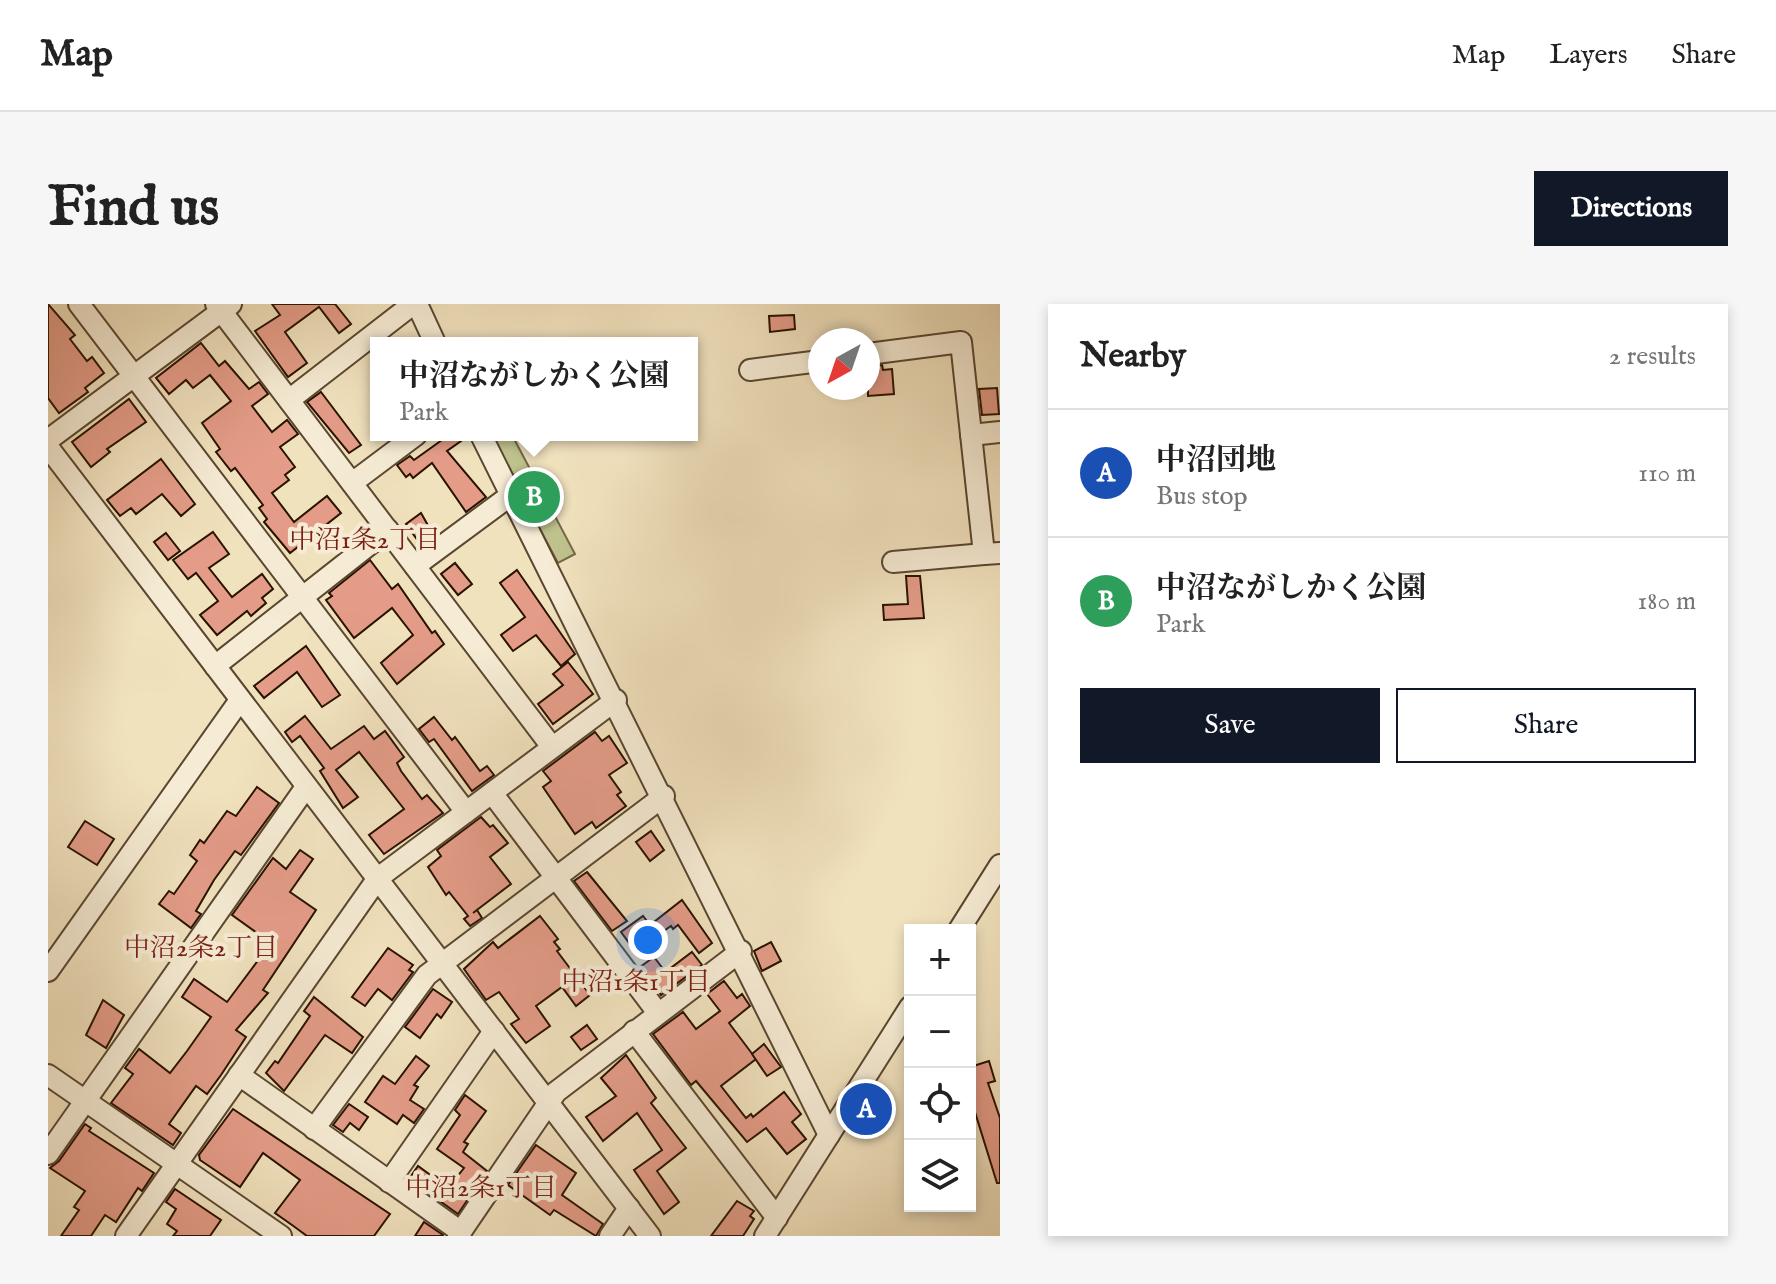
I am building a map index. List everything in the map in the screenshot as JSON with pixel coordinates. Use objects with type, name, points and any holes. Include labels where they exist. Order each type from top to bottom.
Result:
[{"type":"street","points":[[79,304],[466,812]]},
{"type":"street","points":[[372,337],[415,304],[432,337]]},
{"type":"street","points":[[48,440],[135,377],[223,306],[289,400],[552,747]]},
{"type":"street","points":[[289,400],[370,338]]},
{"type":"street","points":[[880,352],[961,342],[971,435],[992,554],[893,562]]},
{"type":"street","points":[[750,370],[808,363]]},
{"type":"street","points":[[971,435],[1000,432]]},
{"type":"street","points":[[352,483],[408,441]]},
{"type":"street","points":[[484,441],[664,796],[829,1135]]},
{"type":"street","points":[[48,447],[650,1236]]},
{"type":"street","points":[[415,566],[511,495]]},
{"type":"street","points":[[215,666],[388,530]]},
{"type":"street","points":[[48,971],[240,700]]},
{"type":"street","points":[[126,1236],[378,878],[616,700]]},
{"type":"street","points":[[48,1154],[306,787]]},
{"type":"street","points":[[492,793],[658,1013]]},
{"type":"street","points":[[314,1129],[427,975],[664,796]]},
{"type":"street","points":[[963,924],[1000,865]]},
{"type":"street","points":[[239,1075],[459,1234],[551,1105],[556,1092],[741,951]]},
{"type":"street","points":[[765,1236],[904,1016]]},
{"type":"street","points":[[389,1182],[494,1031]]},
{"type":"street","points":[[634,1031],[777,1218]]},
{"type":"street","points":[[48,1075],[281,1236]]},
{"type":"street","points":[[610,1236],[629,1208]]},
{"type":"green space","points":[[493,441],[515,441],[575,554],[558,563]]},
{"type":"building","points":[[48,304],[75,335],[70,339],[87,361],[92,357],[104,373],[85,388],[88,392],[59,413],[48,398]]},
{"type":"building","points":[[272,304],[335,304],[351,324],[339,333],[319,307],[285,332],[307,363],[288,377],[255,331],[280,315]]},
{"type":"building","points":[[794,315],[795,329],[770,332],[769,316]]},
{"type":"building","points":[[201,343],[219,366],[225,361],[249,389],[259,382],[268,394],[252,406],[272,432],[287,420],[298,434],[280,447],[295,467],[285,475],[289,480],[272,493],[294,522],[327,496],[341,513],[290,553],[264,522],[267,519],[259,508],[263,505],[235,468],[231,471],[216,452],[220,449],[202,423],[231,401],[210,375],[193,388],[186,380],[169,394],[156,378]]},
{"type":"building","points":[[880,365],[883,370],[892,369],[894,394],[880,395]]},
{"type":"building","points":[[997,388],[999,414],[982,415],[979,389]]},
{"type":"building","points":[[321,392],[361,445],[349,453],[307,402]]},
{"type":"building","points":[[129,399],[146,422],[107,449],[110,452],[91,467],[72,442]]},
{"type":"building","points":[[441,441],[461,441],[447,451],[486,497],[466,512],[432,463],[413,478],[410,474],[406,477],[397,465],[410,456],[414,460]]},
{"type":"building","points":[[161,459],[195,504],[181,516],[162,494],[136,514],[131,508],[120,516],[107,500]]},
{"type":"building","points":[[421,513],[434,536],[421,545],[406,524]]},
{"type":"building","points":[[213,532],[229,554],[209,568],[232,597],[262,574],[273,589],[262,598],[266,603],[251,616],[247,611],[217,635],[200,615],[218,601],[196,573],[188,579],[173,560]]},
{"type":"building","points":[[166,533],[180,551],[168,560],[154,542]]},
{"type":"building","points":[[370,560],[392,589],[398,584],[432,633],[435,631],[444,644],[397,684],[381,663],[413,635],[392,608],[354,638],[326,600],[332,596],[329,593]]},
{"type":"building","points":[[455,563],[472,584],[458,595],[441,574]]},
{"type":"building","points":[[517,570],[575,654],[561,666],[536,635],[513,651],[501,635],[525,617],[500,583]]},
{"type":"building","points":[[906,576],[920,576],[924,618],[884,620],[883,605],[908,604]]},
{"type":"building","points":[[306,646],[340,695],[322,707],[297,672],[264,698],[254,686]]},
{"type":"building","points":[[568,662],[593,694],[553,724],[538,704],[563,685],[553,674]]},
{"type":"building","points":[[305,716],[331,749],[364,726],[374,739],[385,731],[404,757],[397,763],[401,771],[422,799],[427,795],[443,813],[384,854],[369,835],[404,809],[359,752],[336,770],[358,797],[343,808],[320,771],[324,768],[300,736],[292,742],[285,732]]},
{"type":"building","points":[[434,717],[452,740],[455,737],[480,771],[487,766],[494,775],[472,791],[434,739],[429,742],[419,729]]},
{"type":"building","points":[[595,732],[602,741],[609,736],[627,763],[609,775],[621,792],[617,795],[626,806],[596,828],[592,822],[575,834],[543,787],[551,781],[543,771]]},
{"type":"building","points":[[257,787],[279,803],[241,855],[235,851],[214,880],[196,911],[201,914],[191,928],[159,904],[169,891],[174,894],[197,861],[190,855],[200,840],[204,843],[227,811],[236,816]]},
{"type":"building","points":[[481,817],[490,827],[493,825],[508,843],[490,857],[511,884],[473,913],[477,910],[482,918],[470,926],[464,919],[468,916],[449,892],[446,895],[428,867],[441,856],[437,850]]},
{"type":"building","points":[[85,821],[114,839],[97,865],[68,847]]},
{"type":"building","points":[[651,831],[664,850],[650,861],[636,842]]},
{"type":"building","points":[[300,850],[313,859],[290,892],[316,910],[263,990],[268,993],[236,1030],[246,1037],[221,1075],[207,1094],[196,1086],[169,1124],[181,1133],[173,1145],[111,1103],[133,1074],[125,1068],[139,1049],[170,1073],[211,1017],[182,997],[194,979],[227,1002],[271,943],[232,915],[273,858],[286,869]]},
{"type":"building","points":[[587,872],[627,921],[612,931],[574,881]]},
{"type":"building","points":[[682,900],[712,943],[699,953],[678,925],[673,929],[671,926],[635,951],[621,932],[643,916],[650,925]]},
{"type":"building","points":[[540,916],[558,939],[554,942],[560,949],[557,951],[590,995],[576,1006],[562,987],[536,1006],[550,1026],[526,1043],[511,1024],[519,1019],[499,992],[486,1000],[464,969],[493,942],[498,948]]},
{"type":"building","points":[[771,942],[781,961],[762,971],[754,951]]},
{"type":"building","points":[[388,948],[413,965],[409,970],[413,972],[392,1000],[378,989],[365,1006],[352,997]]},
{"type":"building","points":[[692,952],[702,965],[661,995],[640,967],[654,957],[664,970],[668,970]]},
{"type":"building","points":[[724,981],[737,998],[742,994],[750,1006],[729,1023],[756,1059],[721,1086],[746,1118],[751,1114],[753,1117],[784,1092],[801,1114],[792,1122],[806,1139],[787,1154],[766,1128],[747,1142],[696,1081],[691,1085],[653,1034],[683,1012],[696,1029],[720,1011],[707,994]]},
{"type":"building","points":[[433,989],[452,1002],[441,1018],[437,1014],[420,1038],[405,1027]]},
{"type":"building","points":[[314,997],[363,1037],[352,1053],[325,1035],[284,1091],[266,1073],[275,1061],[278,1063],[310,1016],[304,1011]]},
{"type":"building","points":[[103,1000],[124,1015],[106,1048],[86,1035]]},
{"type":"building","points":[[587,1025],[597,1039],[581,1050],[571,1037]]},
{"type":"building","points":[[764,1044],[781,1067],[767,1076],[752,1054]]},
{"type":"building","points":[[626,1055],[656,1098],[651,1103],[686,1148],[657,1171],[679,1202],[664,1214],[634,1170],[662,1150],[637,1113],[603,1141],[586,1117],[616,1096],[601,1078]]},
{"type":"building","points":[[416,1056],[429,1066],[414,1085],[418,1087],[410,1100],[424,1109],[414,1123],[403,1115],[397,1124],[365,1102],[383,1076],[395,1084]]},
{"type":"building","points":[[989,1061],[995,1081],[988,1083],[1000,1118],[1000,1183],[997,1183],[976,1115],[976,1065]]},
{"type":"building","points":[[465,1095],[486,1111],[464,1142],[468,1144],[463,1152],[487,1171],[458,1214],[409,1179],[418,1166],[448,1188],[464,1168],[437,1149],[460,1115],[455,1110]]},
{"type":"building","points":[[349,1104],[368,1117],[359,1130],[350,1123],[343,1132],[333,1125]]},
{"type":"building","points":[[233,1109],[390,1214],[374,1236],[307,1236],[275,1213],[300,1180],[263,1153],[240,1187],[200,1160],[199,1155]]},
{"type":"building","points":[[85,1124],[91,1128],[89,1131],[154,1173],[142,1191],[138,1188],[116,1222],[105,1215],[91,1236],[61,1236],[79,1210],[74,1207],[85,1191],[50,1168],[59,1161]]},
{"type":"building","points":[[536,1145],[576,1173],[562,1195],[603,1224],[596,1236],[554,1210],[550,1215],[508,1185]]},
{"type":"building","points":[[175,1189],[221,1220],[210,1236],[173,1236],[177,1231],[167,1224],[176,1209],[166,1202]]},
{"type":"building","points":[[737,1201],[754,1211],[750,1216],[754,1219],[743,1236],[711,1236]]},
{"type":"building","points":[[424,1222],[443,1235],[415,1236]]},
{"type":"place","name":"中沼ながしかく公園","points":[[534,497]]},
{"type":"place","name":"中沼団地","points":[[866,1109]]},
{"type":"district","name":"中沼1条2丁目","points":[[365,539]]},
{"type":"district","name":"中沼2条2丁目","points":[[201,947]]},
{"type":"district","name":"中沼1条1丁目","points":[[636,981]]},
{"type":"district","name":"中沼2条1丁目","points":[[481,1187]]}]
